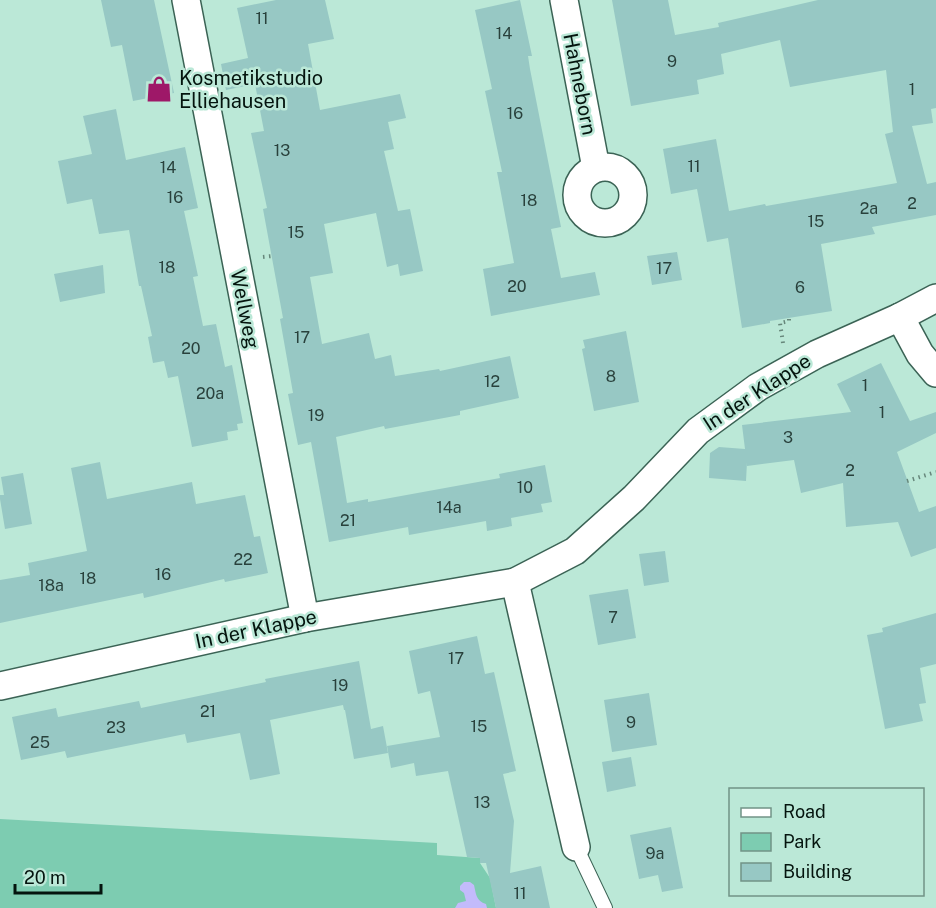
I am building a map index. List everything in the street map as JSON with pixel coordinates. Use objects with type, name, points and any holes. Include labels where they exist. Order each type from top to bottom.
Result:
[{"type":"street","name":"Wellweg","points":[[186,0],[304,618]]},
{"type":"street","name":"Hahneborn","points":[[564,0],[596,168]]},
{"type":"street","name":"In der Klappe","points":[[0,686],[304,618],[514,582],[575,551],[634,498],[698,431],[758,387],[817,354],[936,298]]},
{"type":"street","points":[[900,316],[921,354],[936,373]]},
{"type":"street","points":[[514,582],[576,847]]},
{"type":"lane","points":[[576,847],[605,908]]},
{"type":"path","points":[[907,481],[936,472]]},
{"type":"green space","points":[[0,819],[437,843],[437,855],[480,858],[480,863],[490,878],[496,908],[0,908]]},
{"type":"shaded area","points":[[464,882],[474,885],[477,897],[486,904],[487,908],[455,908],[458,903],[466,901],[464,893],[460,890]]},
{"type":"building","points":[[101,0],[154,0],[174,93],[133,101],[122,45],[111,47]]},
{"type":"building","points":[[276,0],[325,0],[334,39],[308,44],[320,110],[400,94],[406,118],[388,122],[394,149],[384,151],[398,211],[410,209],[423,271],[400,276],[398,264],[387,267],[376,213],[324,224],[333,273],[310,277],[322,344],[369,333],[375,359],[391,355],[395,376],[439,369],[440,371],[510,356],[519,398],[460,411],[460,415],[385,429],[384,426],[336,437],[347,503],[368,499],[368,502],[500,478],[499,474],[545,465],[552,502],[541,504],[543,512],[511,518],[512,526],[487,531],[486,521],[409,535],[408,527],[329,542],[311,442],[298,445],[288,394],[293,393],[280,319],[283,318],[263,209],[267,208],[251,133],[264,131],[255,84],[226,90],[221,64],[248,58],[237,8]]},
{"type":"building","points":[[520,0],[532,56],[528,56],[530,69],[561,227],[551,229],[561,278],[595,272],[600,295],[491,316],[483,269],[514,263],[497,172],[502,172],[485,91],[492,89],[475,10]]},
{"type":"building","points":[[612,0],[668,0],[675,35],[719,27],[718,23],[818,0],[936,0],[936,108],[931,109],[933,123],[912,126],[927,184],[936,182],[936,215],[872,227],[875,234],[821,244],[832,311],[742,328],[728,238],[707,242],[697,189],[671,194],[663,149],[716,139],[729,211],[897,183],[885,134],[893,132],[886,70],[790,87],[780,40],[721,54],[724,74],[697,80],[699,94],[631,106]]},
{"type":"building","points":[[116,109],[126,160],[185,147],[198,208],[184,211],[198,276],[193,277],[203,326],[216,324],[225,367],[232,365],[243,423],[237,424],[238,430],[227,432],[228,440],[192,447],[178,376],[168,378],[164,361],[153,363],[148,337],[152,336],[141,286],[139,286],[129,230],[99,234],[92,199],[67,204],[58,161],[92,154],[83,116]]},
{"type":"building","points":[[677,252],[682,280],[652,285],[647,256]]},
{"type":"building","points":[[103,265],[105,293],[60,302],[54,274]]},
{"type":"building","points":[[626,331],[639,402],[594,411],[582,349],[585,348],[583,340]]},
{"type":"building","points":[[881,363],[910,421],[936,412],[936,433],[897,452],[919,512],[936,506],[936,548],[911,557],[898,522],[846,527],[843,483],[801,493],[794,460],[747,466],[747,462],[746,481],[709,478],[710,453],[719,447],[745,449],[742,425],[851,412],[837,384]]},
{"type":"building","points":[[100,462],[107,499],[192,482],[196,504],[245,495],[254,537],[260,536],[268,573],[225,582],[224,579],[144,598],[143,593],[0,623],[0,580],[30,575],[28,563],[87,551],[71,468]]},
{"type":"building","points":[[23,473],[32,524],[5,529],[0,499],[0,495],[4,495],[1,477]]},
{"type":"building","points":[[665,551],[669,582],[644,586],[639,554]]},
{"type":"building","points":[[628,589],[636,638],[598,645],[589,595]]},
{"type":"building","points":[[936,613],[936,664],[920,668],[926,703],[919,704],[923,721],[885,729],[867,635],[883,632],[882,628]]},
{"type":"building","points":[[477,636],[485,674],[494,672],[516,771],[503,774],[514,821],[510,873],[541,866],[550,908],[496,908],[486,863],[480,863],[480,858],[467,857],[448,771],[416,776],[414,763],[391,768],[387,746],[440,737],[430,691],[418,694],[409,651]]},
{"type":"building","points":[[359,661],[371,729],[383,726],[388,753],[354,759],[343,705],[270,720],[280,774],[250,780],[240,733],[187,743],[185,734],[67,758],[65,751],[21,760],[12,717],[56,708],[58,717],[139,701],[141,708],[266,682],[265,679]]},
{"type":"building","points":[[649,693],[657,745],[612,752],[604,700]]},
{"type":"building","points":[[631,757],[636,786],[607,792],[602,762]]},
{"type":"building","points":[[671,827],[683,888],[662,892],[658,875],[639,879],[630,835]]},
{"type":"place","name":"Kosmetikstudio Elliehausen","points":[[159,89]]}]
